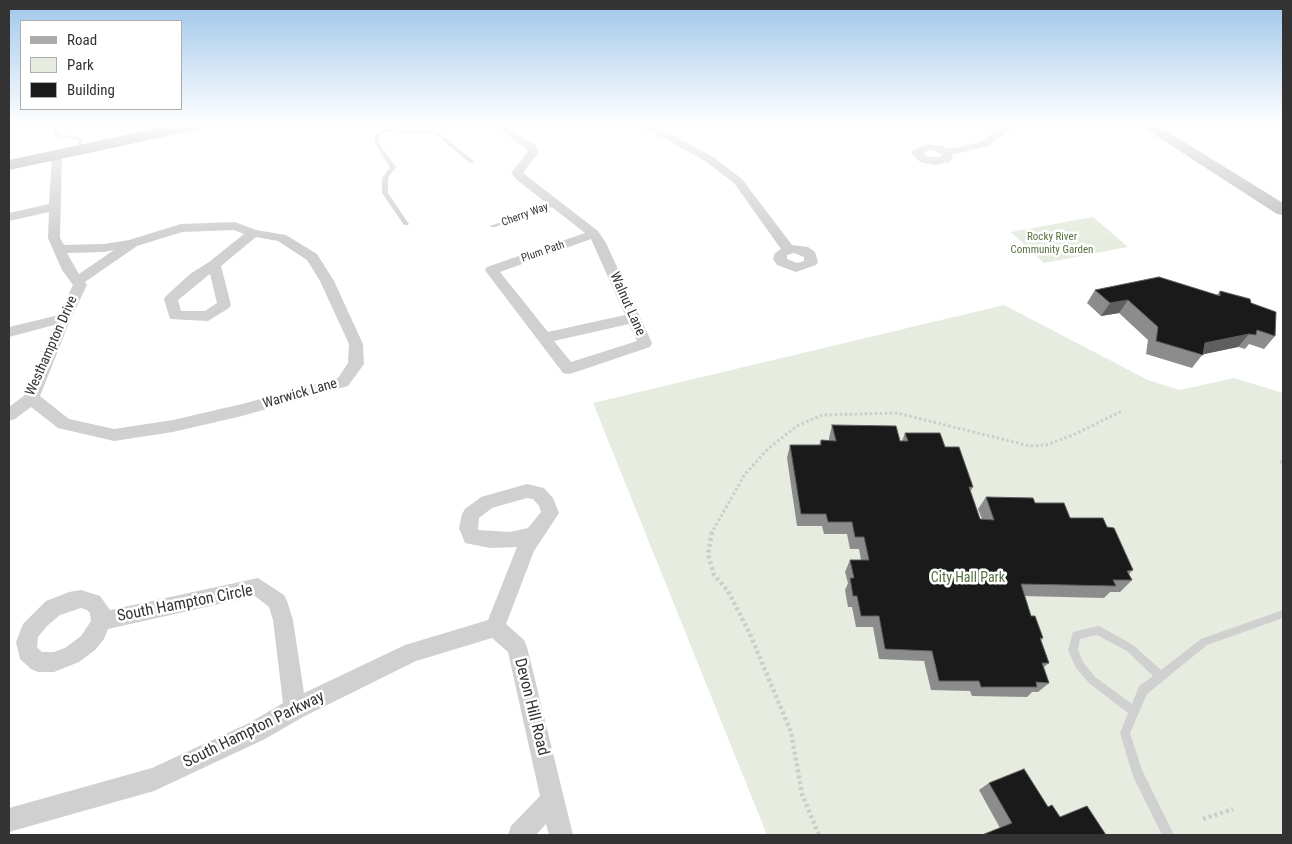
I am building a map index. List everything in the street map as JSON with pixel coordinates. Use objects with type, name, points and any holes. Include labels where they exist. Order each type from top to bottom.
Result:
[{"type":"main road","points":[[1209,163],[1283,209]]},
{"type":"street","name":"Westhampton Drive","points":[[9,415],[31,398],[64,318],[80,285],[69,270],[54,238],[57,163]]},
{"type":"street","name":"Walnut Lane","points":[[492,270],[568,369],[644,343],[600,243],[594,234],[517,173],[524,163]]},
{"type":"street","points":[[715,163],[738,181],[788,249]]},
{"type":"street","points":[[9,217],[54,207]]},
{"type":"street","name":"Warwick Lane","points":[[31,398],[64,424],[114,435],[173,426],[242,410],[343,382],[356,364],[356,344],[327,281],[312,257],[282,238],[253,233],[235,226],[181,228],[104,248],[59,249]]},
{"type":"street","points":[[214,265],[253,233]]},
{"type":"street","name":"Plum Path","points":[[492,270],[594,234]]},
{"type":"street","name":"Warwick Lane","points":[[78,281],[132,242]]},
{"type":"street","points":[[9,332],[64,318]]},
{"type":"street","points":[[544,338],[634,318]]},
{"type":"street","points":[[495,627],[526,547],[534,535]]},
{"type":"street","name":"South Hampton Circle","points":[[101,621],[258,587],[277,601],[283,620],[296,709]]},
{"type":"street","name":"South Hampton Parkway","points":[[9,820],[154,778],[257,731],[296,709],[412,652],[495,627]]},
{"type":"street","name":"Devon Hill Road","points":[[495,627],[517,647],[561,835]]},
{"type":"street","points":[[520,835],[553,800]]},
{"type":"lane","points":[[390,163],[393,167],[384,178],[385,193],[406,224]]},
{"type":"lane","name":"Cherry Way","points":[[493,226],[556,204]]},
{"type":"lane","points":[[1168,835],[1137,772],[1125,732],[1143,690],[1204,642],[1283,614]]},
{"type":"lane","points":[[1134,711],[1092,680],[1079,665],[1072,650],[1076,635],[1098,630],[1130,648],[1161,676]]},
{"type":"path","points":[[819,835],[802,794],[791,732],[750,634],[728,591],[714,575],[708,554],[711,534],[745,474],[769,448],[797,426],[822,415],[897,413],[1030,446],[1046,445],[1073,435],[1122,411]]},
{"type":"path","points":[[1203,820],[1233,809]]},
{"type":"green space","name":"Rocky River Community Garden","points":[[1093,217],[1128,247],[1044,263],[1011,232]]},
{"type":"green space","name":"City Hall Park","points":[[1004,305],[1148,380],[1180,390],[1234,378],[1283,393],[1283,835],[767,835],[593,403]]},
{"type":"building","points":[[1159,277],[1220,296],[1220,291],[1250,299],[1251,303],[1276,312],[1275,336],[1257,330],[1256,335],[1249,334],[1205,343],[1203,355],[1156,341],[1158,327],[1128,300],[1110,303],[1095,290]]},
{"type":"building","points":[[832,425],[896,426],[900,441],[908,441],[905,433],[940,433],[945,447],[959,447],[973,487],[969,487],[980,519],[994,520],[986,497],[1033,498],[1035,503],[1064,503],[1070,518],[1103,518],[1107,527],[1114,528],[1133,570],[1127,571],[1132,580],[1113,580],[1116,586],[1021,584],[1031,616],[1035,616],[1043,638],[1040,638],[1049,663],[1042,663],[1049,683],[1036,682],[1037,687],[981,687],[979,681],[939,681],[932,651],[885,649],[879,616],[861,616],[857,596],[853,596],[850,578],[854,578],[850,560],[869,560],[864,537],[855,537],[852,522],[828,522],[826,514],[801,514],[790,445],[821,445],[821,440],[836,441]]},
{"type":"building","points":[[1024,769],[1048,807],[1052,805],[1060,817],[1087,806],[1106,835],[982,835],[1012,823],[989,783]]}]
